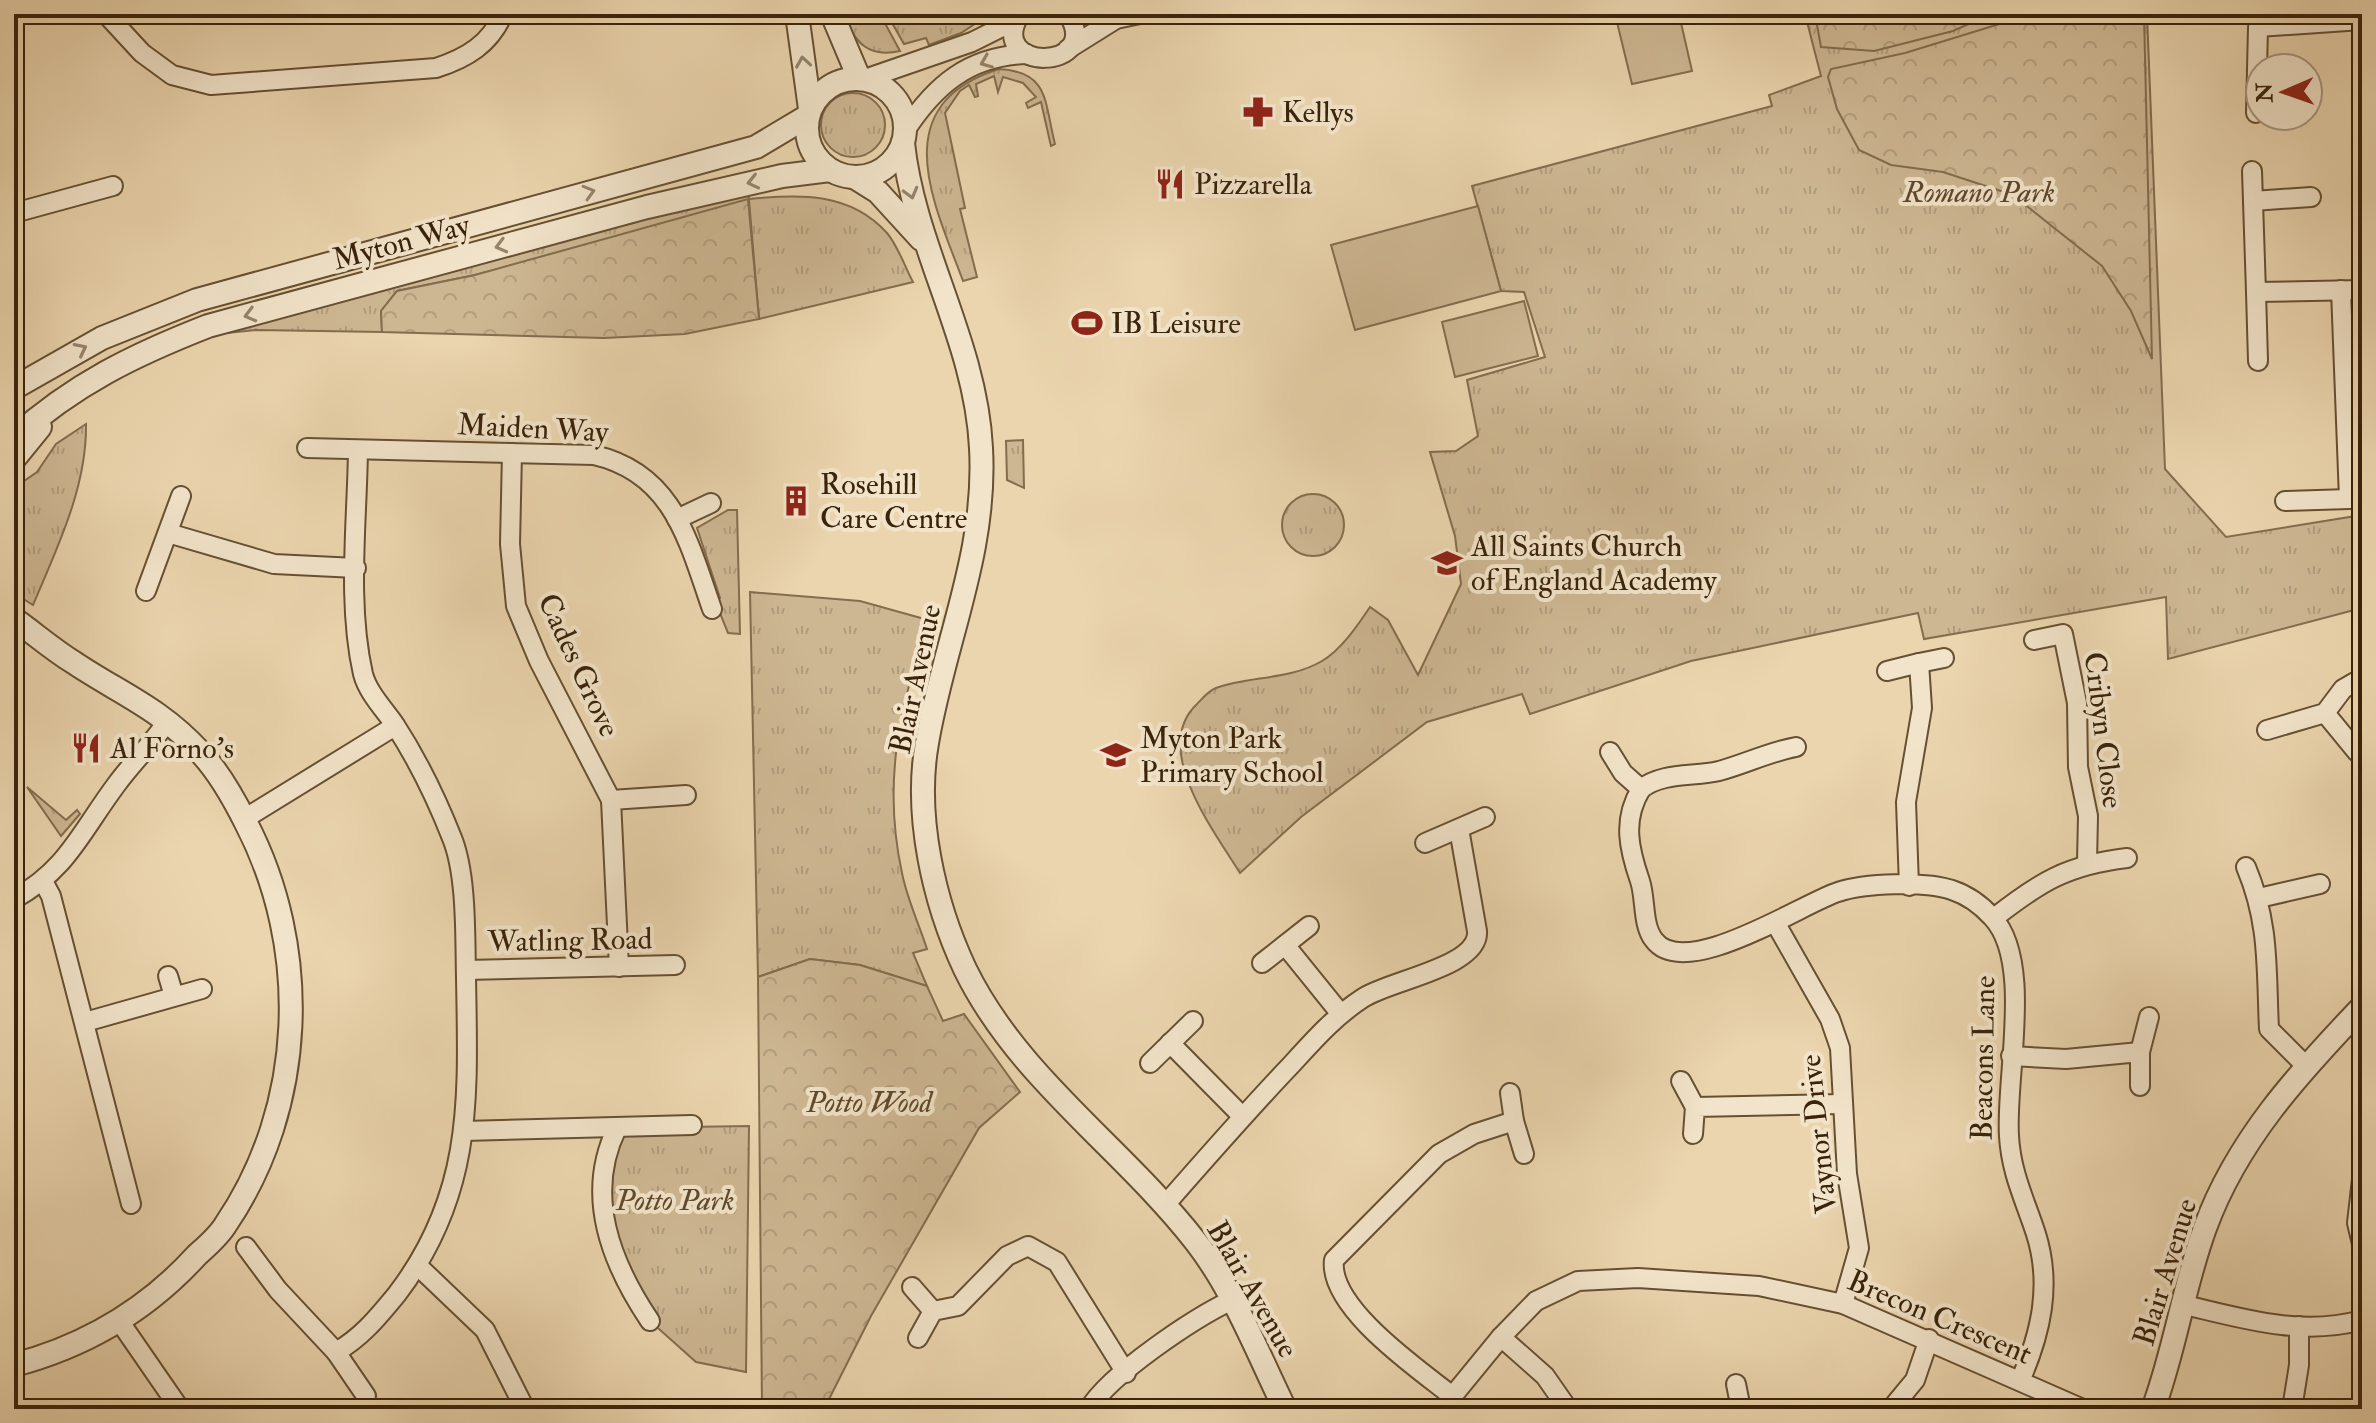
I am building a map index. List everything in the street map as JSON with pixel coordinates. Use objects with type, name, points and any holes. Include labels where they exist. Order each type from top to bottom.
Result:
[{"type":"street","points":[[106,14],[142,53],[172,75],[211,85],[436,68],[461,60],[484,44],[503,14]]},
{"type":"street","points":[[797,14],[809,113],[809,143],[817,158],[830,170],[854,177],[879,171],[890,164],[933,91],[948,80],[985,60],[1027,54],[1050,60],[1116,19],[1140,14]]},
{"type":"street","points":[[832,14],[862,79],[890,92],[899,103],[904,137]]},
{"type":"street","points":[[1068,14],[1074,29],[1068,49]]},
{"type":"street","points":[[1087,14],[1116,19]]},
{"type":"street","points":[[809,113],[826,88],[838,82],[862,79],[972,42],[1018,17]]},
{"type":"street","points":[[1018,17],[1015,35],[1027,54]]},
{"type":"street","points":[[2257,52],[2258,21],[2362,20]]},
{"type":"street","name":"Myton Way","points":[[14,388],[102,338],[197,300],[756,147],[809,113]]},
{"type":"street","name":"Blair Avenue","points":[[904,137],[906,173],[924,242],[956,324],[973,385],[981,444],[983,491],[978,540],[926,747],[925,813],[933,874],[944,916],[960,957],[988,1012],[1039,1075],[1165,1205],[1198,1245],[1232,1300],[1285,1409]]},
{"type":"street","name":"Myton Way","points":[[14,438],[93,377],[208,326],[647,207],[782,176],[830,170]]},
{"type":"street","points":[[2252,171],[2258,361]]},
{"type":"street","name":"Blair Avenue","points":[[854,177],[878,192],[924,242]]},
{"type":"street","points":[[14,213],[113,186]]},
{"type":"street","points":[[2253,201],[2311,197]]},
{"type":"street","points":[[2285,501],[2355,499],[2341,290]]},
{"type":"street","points":[[2256,292],[2362,290]]},
{"type":"street","points":[[14,418],[53,405]]},
{"type":"street","points":[[14,459],[31,442],[53,405]]},
{"type":"street","name":"Maiden Way","points":[[307,448],[594,455],[622,461],[657,487],[677,519],[712,609]]},
{"type":"street","points":[[336,1352],[360,1338],[418,1266],[452,1194],[468,1092],[466,970],[454,842],[395,726],[364,679],[357,645],[358,450]]},
{"type":"street","name":"Cades Grove","points":[[512,453],[510,544],[516,606],[539,661],[611,800],[619,967]]},
{"type":"street","points":[[146,591],[181,496]]},
{"type":"street","points":[[677,519],[711,503]]},
{"type":"street","points":[[168,533],[274,564],[356,568]]},
{"type":"street","points":[[14,619],[73,662]]},
{"type":"street","name":"Cribyn Close","points":[[2034,640],[2063,634],[2077,703],[2078,767],[2088,816],[2087,862]]},
{"type":"street","points":[[14,637],[73,662],[144,702],[201,753],[244,819],[268,864],[285,926],[292,987],[290,1041],[281,1096],[264,1153],[226,1226],[171,1284],[120,1322],[46,1357],[14,1365]]},
{"type":"street","points":[[1887,671],[1944,658]]},
{"type":"street","points":[[1909,886],[1906,802],[1922,708],[1919,663]]},
{"type":"street","points":[[2267,730],[2325,713],[2343,689],[2362,678]]},
{"type":"street","points":[[2325,713],[2357,752]]},
{"type":"street","points":[[14,899],[44,883],[167,722]]},
{"type":"street","points":[[244,819],[395,726]]},
{"type":"street","points":[[1796,747],[1770,752],[1715,772],[1663,779],[1641,789],[1634,800],[1628,839],[1654,941],[1679,952],[1692,951],[1776,924],[1836,892],[1909,886],[1953,890],[1994,918],[2027,892],[2087,862],[2127,858]]},
{"type":"street","points":[[1610,752],[1623,773],[1641,789]]},
{"type":"street","points":[[611,800],[686,795]]},
{"type":"street","points":[[1425,843],[1485,817]]},
{"type":"street","points":[[1165,1205],[1242,1116],[1340,1013],[1391,983],[1461,960],[1472,951],[1478,941],[1477,931],[1459,829]]},
{"type":"street","points":[[2246,867],[2259,898],[2268,944],[2269,1029],[2306,1066]]},
{"type":"street","points":[[44,883],[51,896],[131,1204]]},
{"type":"street","points":[[2259,898],[2320,884]]},
{"type":"street","name":"Beacons Lane","points":[[1994,918],[2013,958],[2007,1108],[2010,1157],[2016,1185],[2043,1261],[2043,1313],[2035,1347],[2020,1381]]},
{"type":"street","name":"Vaynor Drive","points":[[1776,924],[1830,1019],[1840,1048],[1847,1174],[1859,1248],[1843,1304]]},
{"type":"street","points":[[1262,963],[1309,926]]},
{"type":"street","points":[[1285,945],[1340,1013]]},
{"type":"street","name":"Watling Road","points":[[466,970],[675,965]]},
{"type":"street","points":[[168,976],[174,996]]},
{"type":"street","points":[[85,1022],[202,989]]},
{"type":"street","name":"Blair Avenue","points":[[2153,1409],[2168,1369],[2181,1304],[2205,1226],[2226,1181],[2250,1138],[2306,1066],[2362,1007]]},
{"type":"street","points":[[2140,1086],[2140,1052],[2149,1017]]},
{"type":"street","points":[[1150,1063],[1193,1021]]},
{"type":"street","points":[[1170,1043],[1242,1116]]},
{"type":"street","points":[[2011,1056],[2087,1058],[2140,1052]]},
{"type":"street","points":[[1681,1081],[1695,1107],[1693,1134]]},
{"type":"street","points":[[1510,1093],[1524,1154]]},
{"type":"street","points":[[1695,1107],[1843,1104]]},
{"type":"street","points":[[1447,1402],[1350,1305],[1333,1272],[1334,1260],[1439,1154],[1474,1134],[1514,1121]]},
{"type":"street","points":[[464,1131],[692,1125]]},
{"type":"street","points":[[617,1128],[604,1155],[604,1211],[611,1254],[650,1321]]},
{"type":"street","points":[[2362,1179],[2357,1223],[2362,1244]]},
{"type":"street","points":[[918,1338],[933,1311],[958,1306],[1007,1256],[1028,1246],[1057,1262],[1126,1373]]},
{"type":"street","points":[[246,1247],[288,1302],[336,1352],[366,1396]]},
{"type":"street","points":[[418,1266],[485,1330],[525,1409]]},
{"type":"street","name":"Brecon Crescent","points":[[1447,1402],[1501,1337],[1536,1301],[1578,1281],[1638,1278],[1759,1286],[1843,1304],[1929,1339],[2083,1409]]},
{"type":"street","points":[[912,1287],[933,1311]]},
{"type":"street","points":[[1089,1409],[1126,1373],[1201,1315],[1232,1300]]},
{"type":"street","points":[[2181,1304],[2267,1325],[2299,1326],[2362,1320]]},
{"type":"street","points":[[120,1322],[180,1409]]},
{"type":"street","points":[[2292,1409],[2299,1365],[2299,1326]]},
{"type":"street","points":[[1501,1337],[1545,1376],[1568,1409]]},
{"type":"street","points":[[1891,1409],[1915,1380],[1929,1339]]},
{"type":"street","points":[[1736,1384],[1741,1409]]},
{"type":"green space","points":[[843,14],[880,14],[900,51],[879,52],[864,46],[852,33]]},
{"type":"green space","points":[[887,14],[990,14],[961,33],[929,45],[926,38],[904,44]]},
{"type":"green space","points":[[1615,14],[1679,14],[1692,71],[1632,84]]},
{"type":"green space","name":"Romano Park","points":[[1805,14],[2012,14],[2014,21],[2030,14],[2147,14],[2165,469],[2226,537],[2362,515],[2362,608],[2168,659],[2166,597],[1924,639],[1918,613],[1691,661],[1530,714],[1522,694],[1427,722],[1301,817],[1240,873],[1191,789],[1183,766],[1180,743],[1184,722],[1197,704],[1216,688],[1297,672],[1322,661],[1342,644],[1370,607],[1388,620],[1418,675],[1461,584],[1455,536],[1430,452],[1456,451],[1478,436],[1467,380],[1545,357],[1524,292],[1501,291],[1472,186],[1772,106],[1769,95],[1821,76]]},
{"type":"green space","points":[[1815,14],[1991,14],[1953,31],[1874,51],[1821,47]]},
{"type":"green space","points":[[2032,14],[2144,14],[2152,359],[2131,311],[2102,266],[2013,195],[1943,172],[1891,165],[1859,150],[1837,109],[1828,77],[1831,69],[1905,53]]},
{"type":"green space","points":[[999,69],[1016,71],[1036,83],[1046,103],[1055,144],[1051,146],[1041,102],[1028,108],[1026,103],[1036,97],[1023,83],[1003,77],[998,92],[994,76],[976,84],[978,96],[975,97],[969,85],[960,91],[945,113],[965,208],[960,209],[977,277],[963,281],[931,189],[927,159],[929,131],[941,106],[963,85]]},
{"type":"green space","points":[[853,93],[865,95],[876,102],[883,113],[883,137],[876,148],[865,155],[853,157],[841,155],[830,148],[823,137],[821,125],[823,113],[830,102],[841,95]]},
{"type":"green space","points":[[748,193],[749,199],[805,197],[841,203],[857,210],[887,233],[913,282],[759,319],[749,200],[475,275],[397,291],[381,311],[382,332],[256,330],[217,334],[484,259]]},
{"type":"green space","points":[[748,199],[759,319],[685,334],[604,338],[382,332],[381,311],[397,291],[475,275]]},
{"type":"green space","points":[[1478,206],[1501,291],[1355,330],[1331,245]]},
{"type":"green space","points":[[1524,301],[1538,356],[1455,377],[1442,322]]},
{"type":"green space","points":[[86,424],[82,471],[76,494],[33,605],[14,593],[14,488],[37,472],[56,444]]},
{"type":"green space","points":[[1023,440],[1024,488],[1007,480],[1006,441]]},
{"type":"green space","points":[[1313,494],[1325,496],[1335,503],[1342,513],[1342,537],[1335,547],[1325,554],[1313,556],[1301,554],[1291,547],[1284,537],[1282,525],[1284,513],[1291,503],[1301,496]]},
{"type":"green space","points":[[728,510],[737,510],[740,634],[728,633],[715,601],[720,598],[697,528]]},
{"type":"green space","points":[[750,592],[860,601],[928,620],[902,714],[894,776],[896,839],[904,883],[927,949],[913,953],[927,986],[860,965],[810,959],[758,977]]},
{"type":"green space","points":[[27,787],[66,820],[77,810],[80,814],[61,836]]},
{"type":"green space","name":"Potto Wood","points":[[810,959],[860,965],[927,986],[943,1021],[964,1014],[1020,1092],[979,1128],[871,1316],[824,1409],[762,1409],[758,977]]},
{"type":"green space","name":"Potto Park","points":[[749,1126],[746,1372],[696,1362],[650,1321],[604,1211],[617,1128]]},
{"type":"place","name":"Kellys","points":[[1258,112]]},
{"type":"place","name":"Pizzarella","points":[[1170,184]]},
{"type":"place","name":"IB Leisure","points":[[1087,323]]},
{"type":"place","name":"Rosehill Care Centre","points":[[796,501]]},
{"type":"place","name":"All Saints Church of England Academy","points":[[1447,563]]},
{"type":"place","name":"Al Forno's","points":[[86,748]]},
{"type":"place","name":"Myton Park Primary School","points":[[1116,755]]}]
